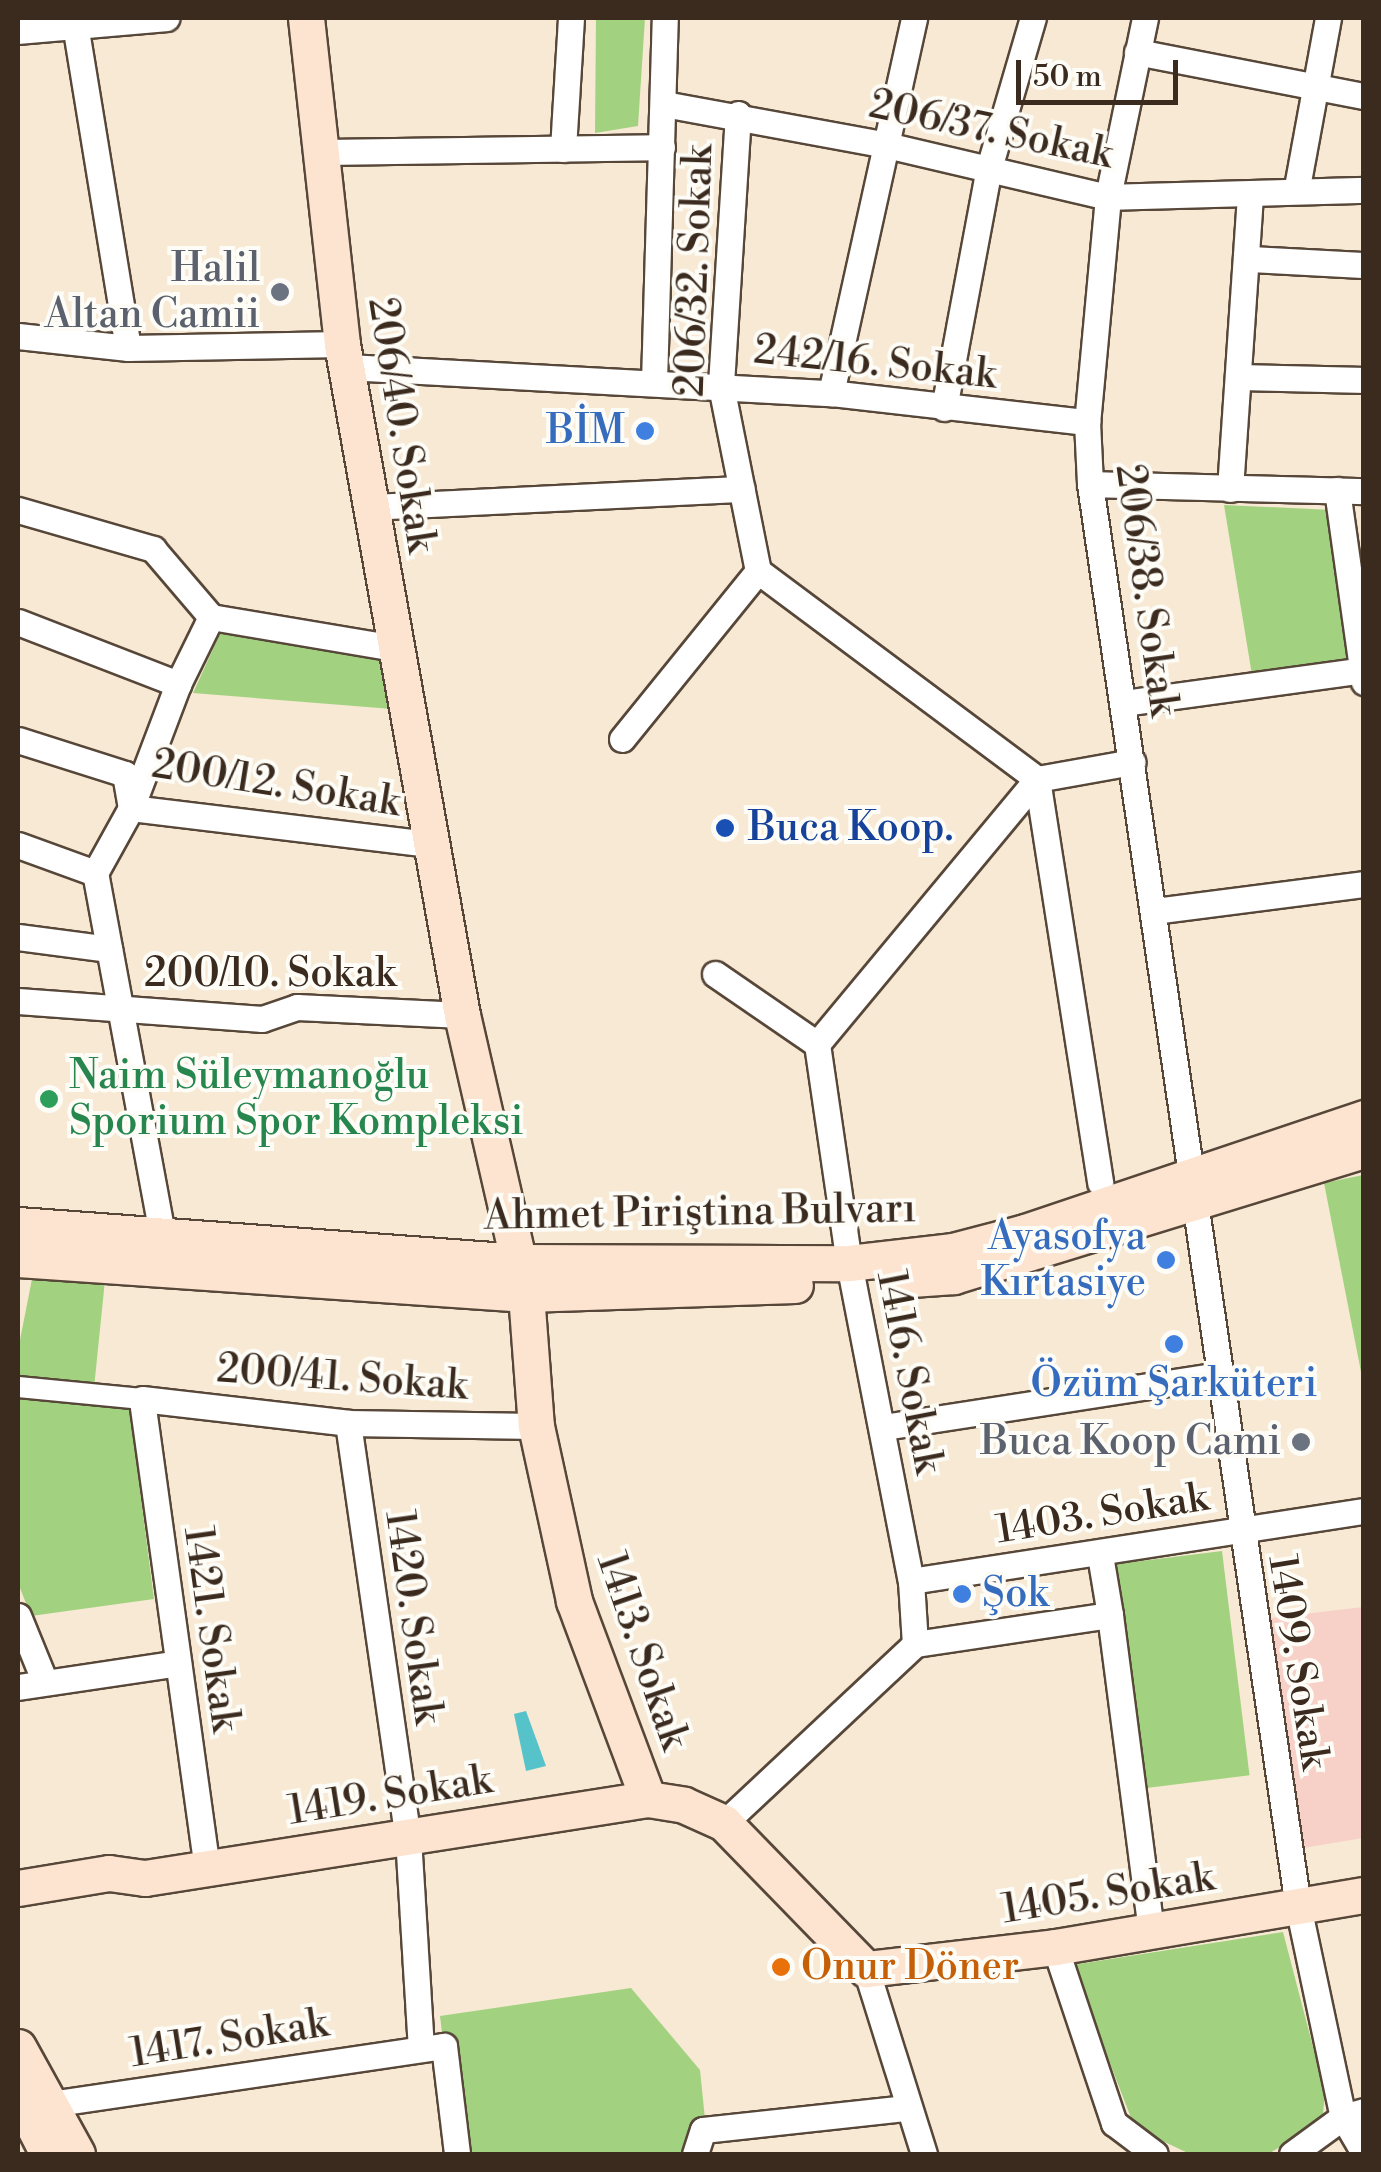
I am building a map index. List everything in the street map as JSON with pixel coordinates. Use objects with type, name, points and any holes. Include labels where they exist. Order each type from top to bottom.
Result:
[{"type":"main road","name":"206/40. Sokak","points":[[306,18],[344,356],[462,1014]]},
{"type":"main road","points":[[462,1014],[523,1278]]},
{"type":"main road","name":"Ahmet Piriştina Bulvarı","points":[[18,1260],[523,1278],[851,1273],[954,1276],[1191,1188],[1364,1118]]},
{"type":"main road","name":"Ahmet Piriştina Bulvarı","points":[[1191,1188],[1364,1150]]},
{"type":"main road","name":"Ahmet Piriştina Bulvarı","points":[[18,1224],[523,1278]]},
{"type":"main road","name":"1413. Sokak","points":[[523,1278],[536,1426],[574,1601],[648,1798],[684,1804],[724,1823],[866,1969]]},
{"type":"main road","name":"1419. Sokak","points":[[18,1888],[109,1873],[145,1878],[648,1798]]},
{"type":"main road","name":"1419. Sokak","points":[[18,1911],[119,1893],[145,1878]]},
{"type":"main road","name":"1405. Sokak","points":[[866,1969],[1055,1947],[1364,1896]]},
{"type":"main road","points":[[18,2047],[27,2104],[48,2154]]},
{"type":"main road","points":[[27,2104],[76,2154]]},
{"type":"street","points":[[18,30],[75,22],[166,18]]},
{"type":"street","points":[[563,149],[571,18]]},
{"type":"street","points":[[654,382],[666,18]]},
{"type":"street","points":[[831,393],[882,144],[914,18]]},
{"type":"street","points":[[944,408],[989,168],[1033,18]]},
{"type":"street","name":"206/38. Sokak","points":[[1144,18],[1108,197],[1087,422],[1090,484],[1191,1188]]},
{"type":"street","points":[[1297,187],[1318,90],[1328,18]]},
{"type":"street","points":[[75,22],[128,348]]},
{"type":"street","points":[[1137,52],[1364,96]]},
{"type":"street","name":"206/37. Sokak","points":[[664,104],[738,114],[882,144],[1108,197],[1250,195],[1297,187],[1364,190]]},
{"type":"street","name":"206/32. Sokak","points":[[738,114],[721,386],[758,571]]},
{"type":"street","points":[[320,152],[662,147]]},
{"type":"street","points":[[1230,489],[1249,259],[1250,195]]},
{"type":"street","points":[[1249,259],[1364,264]]},
{"type":"street","name":"242/16. Sokak","points":[[18,336],[128,348],[344,356],[831,393],[1087,422]]},
{"type":"street","points":[[1241,376],[1364,380]]},
{"type":"street","points":[[1090,484],[1364,491]]},
{"type":"street","points":[[370,507],[742,489]]},
{"type":"street","points":[[1124,704],[1363,674],[1336,490]]},
{"type":"street","points":[[18,510],[154,549],[212,617],[395,648]]},
{"type":"street","points":[[622,739],[758,571],[1037,779],[1100,1183]]},
{"type":"street","points":[[164,1239],[124,1011],[95,874],[131,808],[178,684],[212,617]]},
{"type":"street","points":[[18,622],[178,684]]},
{"type":"street","name":"200/12. Sokak","points":[[18,740],[125,774],[131,808],[430,844]]},
{"type":"street","points":[[715,974],[817,1044],[1037,779],[1132,762]]},
{"type":"street","points":[[18,845],[95,874]]},
{"type":"street","points":[[1154,912],[1364,884]]},
{"type":"street","points":[[18,937],[109,949]]},
{"type":"street","name":"200/10. Sokak","points":[[18,1001],[262,1018],[298,1007],[462,1014]]},
{"type":"street","name":"1416. Sokak","points":[[817,1044],[851,1273],[884,1428],[910,1581],[916,1644]]},
{"type":"street","name":"1409. Sokak","points":[[1191,1188],[1298,1906],[1364,2152]]},
{"type":"street","points":[[18,1260],[18,1274]]},
{"type":"street","points":[[884,1428],[1221,1375]]},
{"type":"street","points":[[18,1387],[142,1399]]},
{"type":"street","name":"200/41. Sokak","points":[[142,1399],[348,1422],[536,1426]]},
{"type":"street","name":"1421. Sokak","points":[[142,1399],[207,1868]]},
{"type":"street","name":"1420. Sokak","points":[[348,1422],[408,1837],[420,2047]]},
{"type":"street","name":"1403. Sokak","points":[[910,1581],[1100,1555],[1364,1511]]},
{"type":"street","points":[[1100,1555],[1151,1930]]},
{"type":"street","points":[[724,1823],[916,1644],[1110,1615]]},
{"type":"street","points":[[18,1616],[45,1682]]},
{"type":"street","points":[[18,1687],[178,1663]]},
{"type":"street","points":[[1055,1947],[1114,2124],[1155,2154]]},
{"type":"street","name":"1413. Sokak","points":[[866,1969],[906,2108],[924,2154]]},
{"type":"street","points":[[420,2047],[444,2046],[458,2154]]},
{"type":"street","name":"1417. Sokak","points":[[27,2104],[420,2047]]},
{"type":"street","points":[[695,2154],[703,2130],[906,2108]]},
{"type":"street","points":[[1292,2154],[1353,2114]]},
{"type":"shaded area","points":[[1363,1607],[1363,1838],[1303,1848],[1271,1618]]},
{"type":"green space","points":[[596,18],[645,18],[638,126],[595,133]]},
{"type":"green space","points":[[1224,505],[1333,510],[1353,662],[1253,681]]},
{"type":"green space","points":[[225,623],[389,651],[392,709],[193,693]]},
{"type":"green space","points":[[1364,1175],[1363,1382],[1324,1183]]},
{"type":"green space","points":[[32,1279],[105,1280],[94,1388],[127,1390],[154,1599],[31,1616],[18,1583],[18,1350]]},
{"type":"green space","points":[[1222,1551],[1250,1775],[1140,1789],[1113,1564]]},
{"type":"green space","points":[[1283,1932],[1325,2093],[1323,2114],[1311,2129],[1268,2154],[1190,2154],[1135,2128],[1072,1965]]},
{"type":"green space","points":[[631,1988],[700,2070],[706,2129],[695,2154],[457,2154],[440,2016]]},
{"type":"water","points":[[526,1711],[546,1766],[526,1771],[514,1714]]},
{"type":"place","name":"Halil Altan Camii","points":[[280,292]]},
{"type":"place","name":"BİM","points":[[645,431]]},
{"type":"place","name":"Buca Koop.","points":[[725,828]]},
{"type":"place","name":"Naim Süleymanoğlu Sporium Spor Kompleksi","points":[[49,1099]]},
{"type":"place","name":"Ayasofya Kırtasiye","points":[[1166,1260]]},
{"type":"place","name":"Özüm Şarküteri","points":[[1174,1344]]},
{"type":"place","name":"Buca Koop Cami","points":[[1301,1442]]},
{"type":"place","name":"Şok","points":[[962,1594]]},
{"type":"place","name":"Onur Döner","points":[[781,1967]]}]
